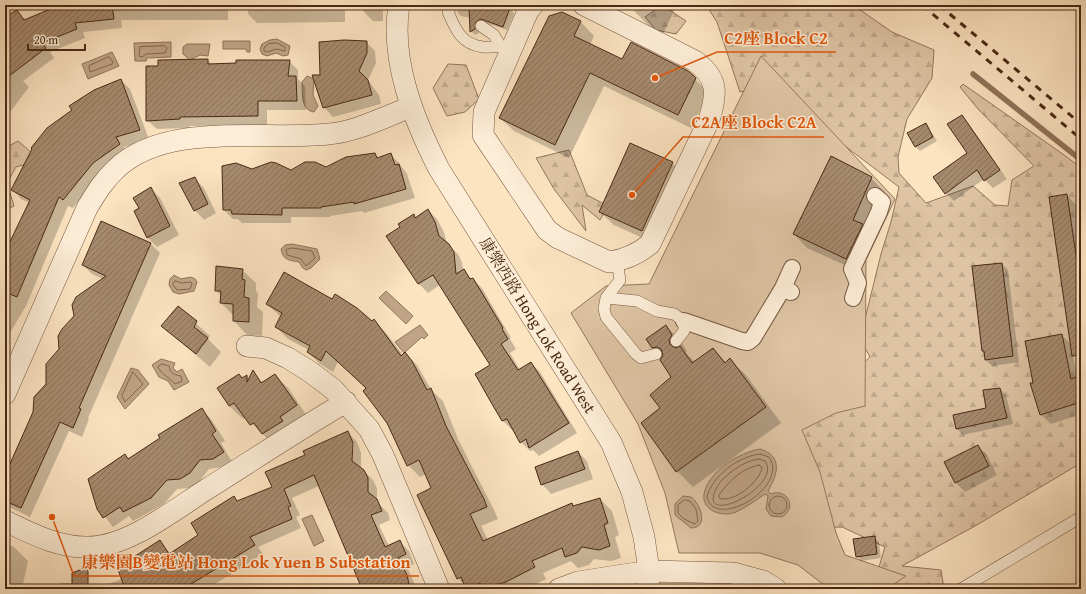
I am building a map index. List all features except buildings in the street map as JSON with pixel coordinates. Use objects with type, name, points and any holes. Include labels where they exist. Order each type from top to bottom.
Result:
[{"type":"street","name":"康樂西路 Hong Lok Road West","points":[[399,5],[396,25],[402,69],[411,107],[423,137],[439,169],[611,442],[632,492],[644,537],[649,580]]},
{"type":"street","name":"康樂西路 Hong Lok Road West","points":[[402,69],[413,5]]},
{"type":"street","points":[[529,7],[505,48],[484,112],[483,135],[547,230],[558,238],[584,252],[609,262],[618,261],[641,251],[650,244],[709,120],[715,98],[711,79],[695,61],[612,12],[584,5]]},
{"type":"street","points":[[5,394],[87,208],[100,186],[117,168],[138,154],[159,145],[179,140],[207,137],[298,137],[330,134],[364,125],[411,107]]},
{"type":"street","points":[[853,298],[857,290],[858,283],[852,269],[879,212],[882,202],[875,196]]},
{"type":"street","points":[[684,321],[748,342],[754,338],[787,290],[792,268]]},
{"type":"street","points":[[247,346],[266,348],[288,358],[333,389],[369,429],[383,455],[438,589]]},
{"type":"street","points":[[5,521],[40,538],[68,546],[88,548],[106,546],[130,536],[154,522],[346,402]]},
{"type":"street","points":[[559,589],[578,582],[649,580],[733,573],[763,581],[776,589]]},
{"type":"lane","points":[[452,5],[448,12],[459,36],[484,47],[505,48]]},
{"type":"lane","points":[[481,26],[494,36],[505,48]]},
{"type":"lane","points":[[618,261],[620,280],[606,298],[604,310],[606,317],[636,354],[641,358],[656,354]]},
{"type":"lane","points":[[606,298],[637,301],[657,311],[674,314],[684,321],[684,331],[676,341]]},
{"type":"lane","points":[[961,589],[1081,517]]},
{"type":"green space","points":[[662,5],[686,21],[676,34],[656,30],[645,17]]},
{"type":"green space","points":[[706,5],[840,5],[856,7],[892,32],[934,50],[932,78],[907,119],[898,157],[899,173],[926,203],[973,186],[995,205],[1008,206],[1012,180],[1034,166],[978,109],[960,87],[963,84],[1081,168],[1081,463],[975,526],[902,566],[941,570],[944,589],[857,589],[876,577],[885,547],[842,527],[816,528],[792,434],[852,373],[870,357],[860,339],[899,187],[804,115],[759,88],[740,92],[717,22]]},
{"type":"green space","points":[[761,56],[895,199],[866,260],[865,406],[836,413],[802,430],[820,472],[836,533],[845,555],[906,576],[887,589],[829,589],[798,565],[760,553],[679,553],[665,493],[638,424],[571,313],[606,286],[649,284]]},
{"type":"green space","points":[[448,64],[466,65],[479,99],[465,112],[447,116],[433,88]]},
{"type":"green space","points":[[18,141],[32,153],[30,163],[16,167],[7,183],[14,206],[5,210],[5,148]]},
{"type":"green space","points":[[569,150],[587,195],[608,206],[600,220],[582,205],[586,231],[554,189],[536,158]]},
{"type":"water","points":[[277,39],[290,46],[288,55],[283,56],[276,53],[267,56],[262,54],[260,49],[262,44],[270,40]]},
{"type":"water","points":[[223,41],[250,41],[250,52],[247,52],[246,49],[223,49]]},
{"type":"water","points":[[171,42],[171,57],[147,58],[146,61],[135,61],[134,43]]},
{"type":"water","points":[[187,44],[210,44],[208,56],[200,55],[190,60],[183,54],[183,47]]},
{"type":"water","points":[[112,52],[119,66],[88,79],[82,64]]},
{"type":"water","points":[[307,76],[314,79],[313,95],[318,106],[314,112],[306,108],[303,100],[302,82]]},
{"type":"water","points":[[292,244],[317,249],[320,259],[311,268],[306,270],[299,262],[287,259],[283,256],[281,249],[285,245]]},
{"type":"water","points":[[174,275],[181,279],[191,277],[195,279],[197,282],[194,291],[179,294],[173,292],[169,285],[170,279]]},
{"type":"water","points":[[386,291],[413,316],[406,324],[379,298]]},
{"type":"water","points":[[420,325],[428,335],[424,339],[422,337],[404,353],[395,342]]},
{"type":"water","points":[[161,359],[175,363],[173,368],[177,372],[182,369],[189,382],[174,390],[168,381],[159,377],[152,365]]},
{"type":"water","points":[[131,368],[138,370],[149,384],[125,409],[117,397]]},
{"type":"water","points":[[760,449],[772,456],[775,461],[776,472],[768,491],[771,494],[777,493],[786,496],[790,505],[786,514],[781,517],[771,516],[766,509],[768,496],[765,494],[744,508],[730,514],[718,513],[708,507],[705,503],[705,490],[714,475],[735,458]]},
{"type":"water","points":[[683,496],[691,497],[698,505],[702,515],[702,520],[697,527],[691,528],[675,515],[675,504]]},
{"type":"water","points":[[312,515],[324,541],[314,546],[302,519]]},
{"type":"waterway","points":[[973,74],[1081,160]]},
{"type":"railway","points":[[922,5],[1081,139]]},
{"type":"railway","points":[[939,5],[1081,124]]},
{"type":"place","name":"C2座 Block C2","points":[[655,78]]},
{"type":"place","name":"C2A座 Block C2A","points":[[632,195]]},
{"type":"place","name":"康樂園B變電站 Hong Lok Yuen B Substation","points":[[52,517]]}]
